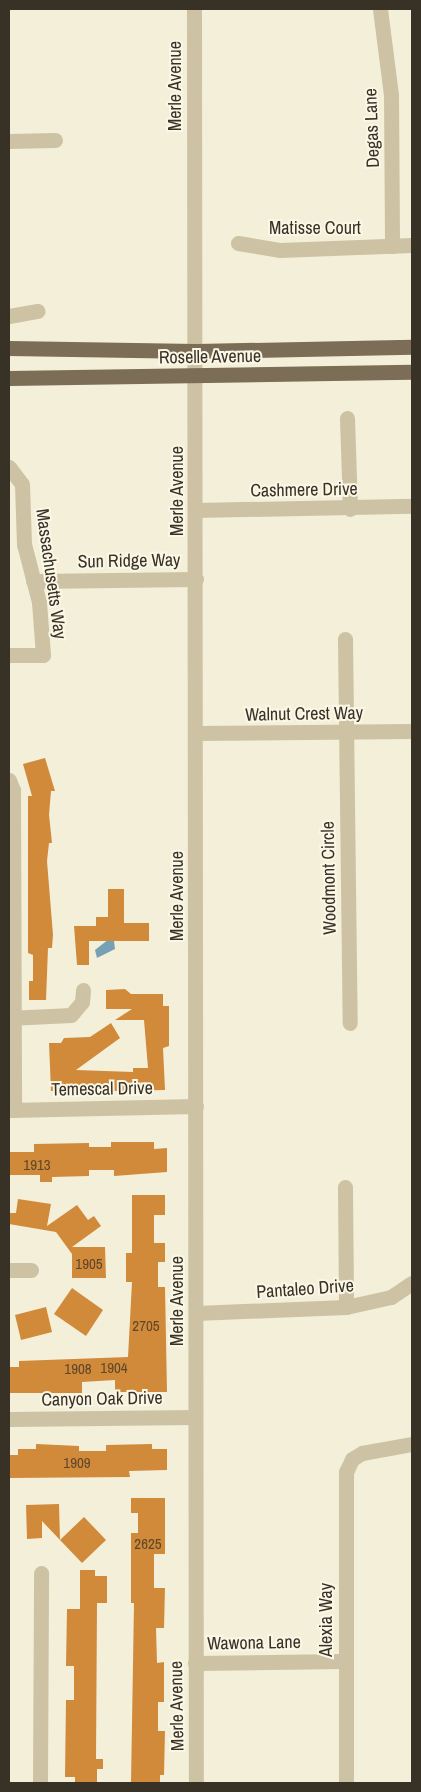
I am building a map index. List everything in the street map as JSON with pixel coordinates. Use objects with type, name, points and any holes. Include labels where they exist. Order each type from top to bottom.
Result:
[{"type":"main road","name":"Roselle Avenue","points":[[9,348],[196,351],[412,347]]},
{"type":"main road","name":"Roselle Avenue","points":[[9,378],[412,372]]},
{"type":"street","name":"Merle Avenue","points":[[194,9],[196,351],[196,1783]]},
{"type":"street","name":"Degas Lane","points":[[380,9],[391,95],[392,246]]},
{"type":"street","points":[[9,141],[55,140]]},
{"type":"street","name":"Matisse Court","points":[[238,243],[280,250],[412,245]]},
{"type":"street","points":[[9,316],[38,311]]},
{"type":"street","points":[[347,418],[350,509]]},
{"type":"street","name":"Massachusetts Way","points":[[9,655],[43,655],[39,602],[24,544],[22,484],[12,469]]},
{"type":"street","name":"Cashmere Drive","points":[[196,510],[350,509],[412,506]]},
{"type":"street","name":"Sun Ridge Way","points":[[33,581],[196,579]]},
{"type":"street","name":"Woodmont Circle","points":[[345,639],[350,1023]]},
{"type":"street","name":"Walnut Crest Way","points":[[196,733],[412,731]]},
{"type":"street","points":[[9,780],[13,790],[12,1110]]},
{"type":"street","points":[[11,1018],[72,1015],[82,1002],[83,990]]},
{"type":"street","name":"Temescal Drive","points":[[12,1110],[196,1106]]},
{"type":"street","points":[[346,1187],[346,1307]]},
{"type":"street","points":[[9,1270],[31,1270]]},
{"type":"street","name":"Pantaleo Drive","points":[[196,1312],[346,1307],[392,1297],[412,1283]]},
{"type":"street","name":"Canyon Oak Drive","points":[[9,1419],[195,1417]]},
{"type":"street","name":"Alexia Way","points":[[346,1783],[344,1661],[346,1472],[352,1459],[362,1452],[412,1444]]},
{"type":"street","points":[[40,1783],[41,1573]]},
{"type":"street","name":"Wawona Lane","points":[[195,1663],[344,1661]]},
{"type":"water","points":[[109,939],[114,941],[115,949],[97,958],[95,950]]},
{"type":"building","points":[[45,758],[55,791],[51,791],[49,815],[52,843],[49,843],[47,861],[53,935],[52,948],[48,948],[46,1000],[29,1000],[29,981],[33,981],[33,955],[28,953],[28,796],[32,796],[23,764]]},
{"type":"building","points":[[108,889],[124,889],[124,923],[149,923],[149,941],[89,941],[89,965],[77,965],[74,926],[96,926],[96,917],[108,917]]},
{"type":"building","points":[[125,989],[131,994],[163,994],[163,1006],[169,1006],[169,1046],[163,1048],[165,1090],[112,1091],[110,1086],[71,1086],[71,1091],[51,1091],[49,1043],[61,1043],[64,1038],[90,1037],[111,1023],[120,1038],[76,1070],[133,1072],[133,1068],[148,1068],[144,1020],[115,1020],[132,1009],[106,1009],[106,990]]},
{"type":"building","points":[[111,1142],[154,1142],[154,1149],[167,1148],[167,1172],[114,1176],[114,1170],[89,1170],[89,1176],[52,1177],[52,1182],[40,1182],[40,1175],[9,1175],[9,1152],[34,1152],[34,1144],[89,1143],[89,1147],[111,1147]]},
{"type":"building","points":[[132,1195],[165,1195],[165,1215],[154,1215],[154,1243],[165,1243],[165,1262],[158,1262],[158,1287],[165,1287],[167,1392],[115,1392],[115,1380],[82,1382],[82,1393],[9,1393],[9,1367],[19,1367],[19,1361],[128,1357],[132,1282],[126,1282],[126,1253],[132,1253]]},
{"type":"building","points":[[18,1199],[51,1204],[47,1226],[77,1205],[88,1220],[94,1216],[101,1226],[72,1247],[105,1247],[106,1278],[72,1278],[72,1254],[56,1232],[9,1224],[9,1213],[16,1213]]},
{"type":"building","points":[[72,1288],[103,1310],[86,1336],[54,1314]]},
{"type":"building","points":[[46,1307],[52,1332],[21,1340],[15,1315]]},
{"type":"building","points":[[36,1444],[79,1446],[79,1451],[106,1451],[106,1445],[152,1444],[152,1449],[167,1449],[167,1470],[129,1471],[130,1477],[9,1478],[9,1455],[18,1455],[18,1449],[36,1449]]},
{"type":"building","points":[[131,1498],[165,1498],[165,1554],[154,1554],[154,1588],[165,1588],[164,1628],[156,1628],[157,1663],[164,1662],[164,1702],[158,1702],[158,1731],[165,1731],[164,1775],[160,1775],[160,1783],[131,1783],[134,1603],[131,1603],[131,1533],[138,1533],[138,1513],[131,1513]]},
{"type":"building","points":[[59,1504],[60,1540],[42,1521],[42,1538],[27,1539],[26,1505]]},
{"type":"building","points":[[84,1517],[106,1540],[82,1563],[60,1540]]},
{"type":"building","points":[[80,1570],[95,1570],[95,1576],[107,1576],[107,1603],[97,1603],[96,1759],[103,1759],[103,1769],[97,1769],[97,1783],[75,1783],[75,1777],[65,1777],[66,1700],[74,1700],[74,1666],[66,1666],[67,1609],[80,1609]]}]
